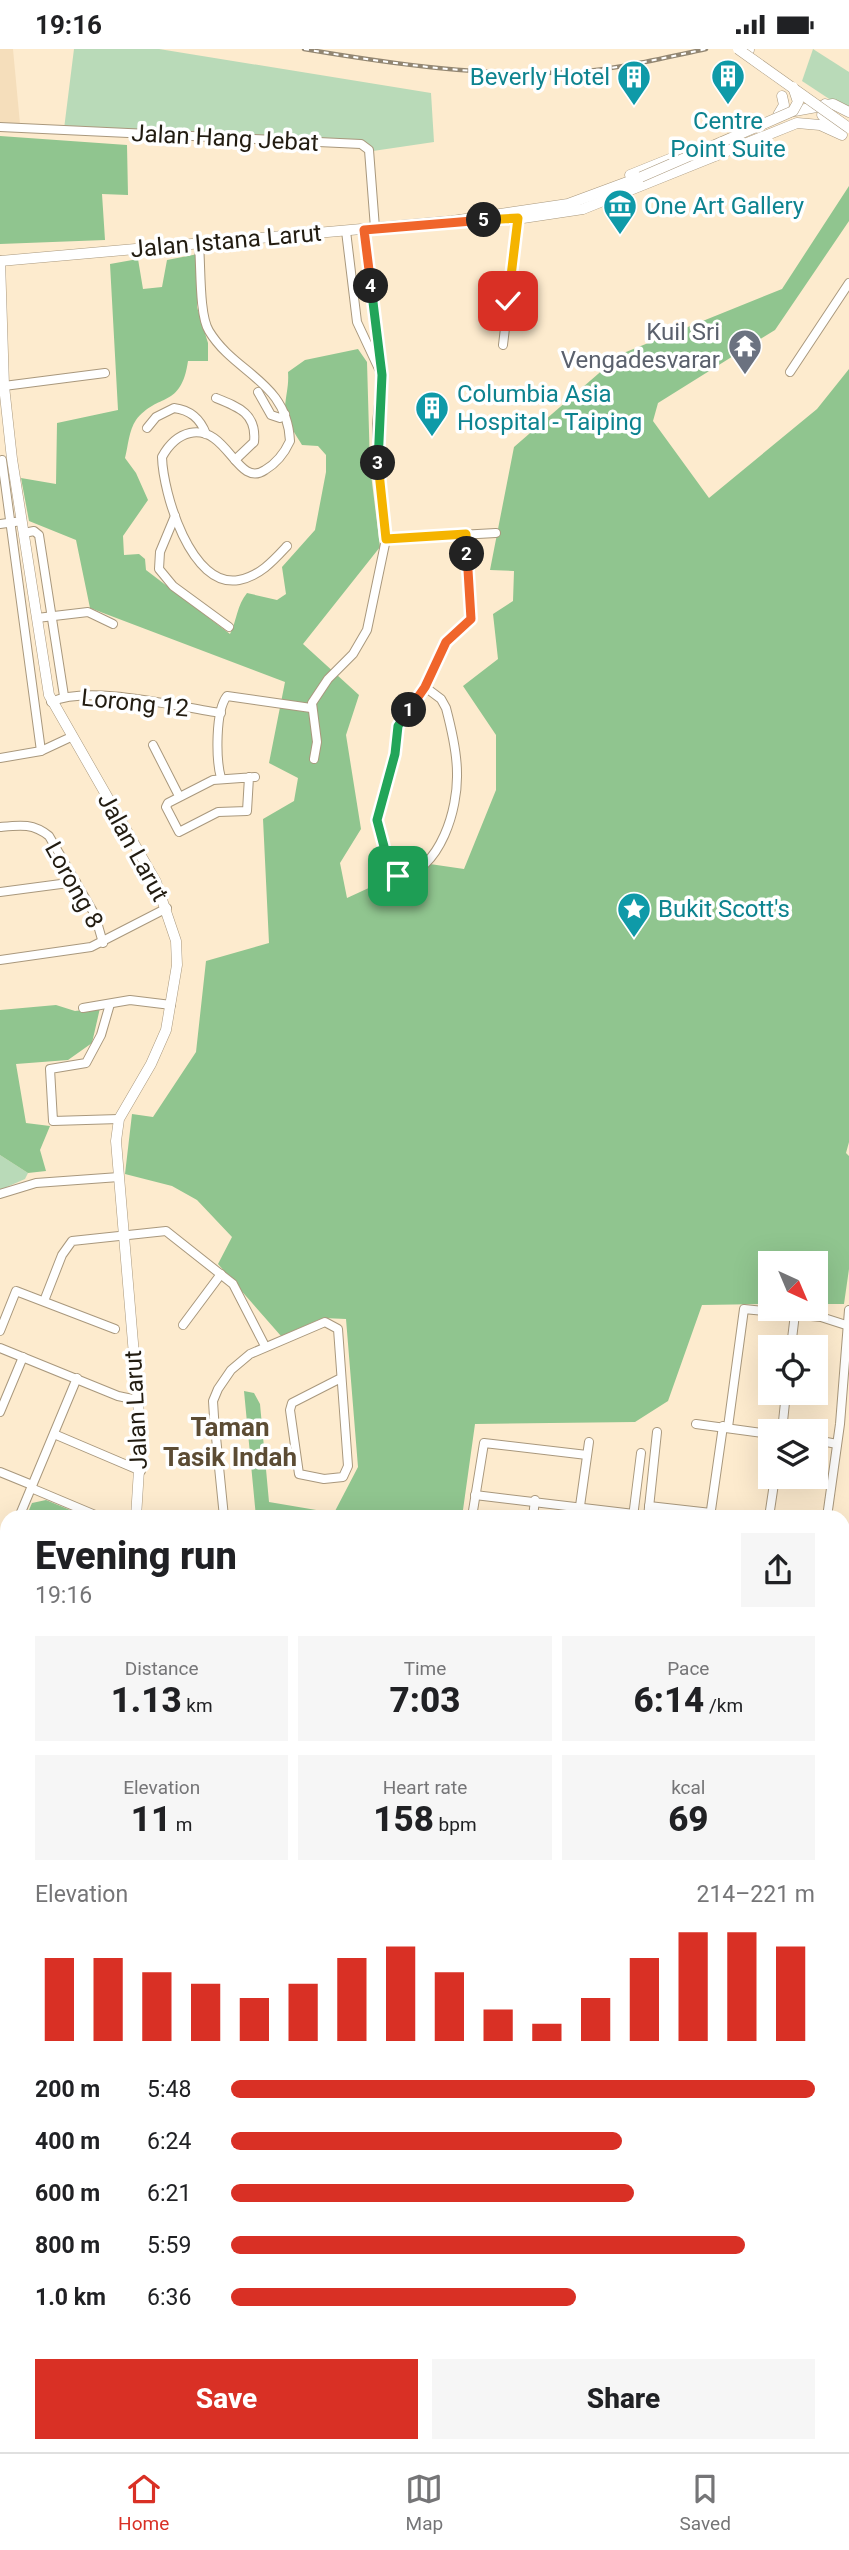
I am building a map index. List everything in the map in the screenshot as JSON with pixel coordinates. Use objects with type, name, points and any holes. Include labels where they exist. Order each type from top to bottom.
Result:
[{"type":"main road","points":[[738,49],[793,87],[847,134]]},
{"type":"main road","points":[[748,49],[849,120]]},
{"type":"main road","name":"Jalan Istana Larut","points":[[0,261],[364,230],[557,207],[640,177],[793,111],[797,102],[793,87]]},
{"type":"main road","points":[[778,115],[784,105],[782,96]]},
{"type":"main road","points":[[847,134],[821,115],[825,104],[841,107],[849,112]]},
{"type":"main road","name":"Jalan Istana Larut","points":[[586,196],[608,184],[778,115],[825,104]]},
{"type":"main road","points":[[802,109],[847,134]]},
{"type":"main road","points":[[802,109],[803,115],[799,123],[820,125],[847,134]]},
{"type":"main road","name":"Jalan Istana Larut","points":[[452,221],[518,218],[583,209],[799,123]]},
{"type":"main road","name":"Jalan Larut","points":[[0,261],[5,459],[22,521],[51,702],[156,882],[167,908],[178,955],[171,1005],[160,1048],[119,1119],[116,1140],[141,1471],[137,1510]]},
{"type":"street","name":"Jalan Hang Jebat","points":[[0,127],[361,144],[369,150],[375,228]]},
{"type":"street","points":[[503,345],[518,218]]},
{"type":"street","points":[[314,759],[317,742],[310,708],[319,690],[353,654],[367,630],[386,539],[378,465],[382,375],[364,230]]},
{"type":"street","points":[[345,231],[357,322],[382,375]]},
{"type":"street","points":[[198,246],[206,327],[220,344],[274,394],[285,414],[290,441],[274,465],[259,475],[249,474],[223,444],[206,434],[186,434],[167,448],[162,457],[175,516],[201,565],[212,575],[226,580],[252,576],[267,567],[288,546]]},
{"type":"street","points":[[790,372],[849,283]]},
{"type":"street","points":[[4,386],[105,373]]},
{"type":"street","points":[[258,393],[271,415],[280,418],[285,414]]},
{"type":"street","points":[[216,398],[240,407],[253,422],[254,442],[235,460]]},
{"type":"street","points":[[147,428],[156,417],[174,408],[191,413],[203,425],[206,434]]},
{"type":"street","name":"Jalan Larut","points":[[5,459],[4,523],[41,751]]},
{"type":"street","points":[[175,516],[160,552],[159,569],[173,586],[229,627]]},
{"type":"street","points":[[4,523],[22,521]]},
{"type":"street","points":[[24,533],[34,531],[39,535],[64,696]]},
{"type":"street","points":[[386,539],[496,533]]},
{"type":"street","points":[[425,687],[440,699],[446,708],[457,777],[448,824],[436,851],[424,867],[401,877],[395,873],[386,854],[377,820],[395,754],[398,726],[425,687],[446,642],[471,619],[466,534]]},
{"type":"street","points":[[37,618],[88,612],[113,624]]},
{"type":"street","name":"Lorong 12","points":[[51,702],[64,696],[90,694],[221,713]]},
{"type":"street","points":[[220,778],[217,762],[221,713],[227,696],[310,708]]},
{"type":"street","points":[[0,758],[41,751],[71,737]]},
{"type":"street","points":[[153,745],[179,796]]},
{"type":"street","points":[[252,777],[247,811],[218,812],[181,833],[166,807],[179,796],[220,778],[252,777]]},
{"type":"street","name":"Lorong 8","points":[[0,828],[24,824],[41,829],[58,849],[95,915],[103,943]]},
{"type":"street","points":[[0,892],[76,882]]},
{"type":"street","points":[[0,960],[103,943],[167,908]]},
{"type":"street","points":[[83,1008],[142,1000],[171,1005]]},
{"type":"street","points":[[110,1004],[101,1035],[86,1063],[50,1069],[53,1121],[119,1119]]},
{"type":"street","points":[[0,1194],[36,1183],[119,1177]]},
{"type":"street","points":[[44,1301],[62,1255],[72,1241],[166,1231],[221,1274],[240,1294],[265,1346]]},
{"type":"street","points":[[183,1325],[221,1274]]},
{"type":"street","points":[[0,1331],[16,1291],[115,1329]]},
{"type":"street","points":[[712,1510],[741,1312],[748,1307],[758,1308]]},
{"type":"street","points":[[828,1510],[849,1310]]},
{"type":"street","points":[[828,1319],[849,1325]]},
{"type":"street","points":[[223,1510],[214,1401],[218,1389],[231,1370],[265,1346],[325,1322],[338,1329],[341,1378],[346,1473],[338,1480],[302,1476],[297,1469],[292,1403],[341,1378]]},
{"type":"street","points":[[0,1348],[118,1396],[137,1400]]},
{"type":"street","points":[[0,1412],[23,1357]]},
{"type":"street","points":[[22,1510],[77,1378]]},
{"type":"street","points":[[696,1425],[725,1426],[758,1432]]},
{"type":"street","points":[[649,1510],[657,1432]]},
{"type":"street","points":[[54,1434],[141,1471]]},
{"type":"street","points":[[828,1442],[837,1444]]},
{"type":"street","points":[[473,1510],[484,1443],[587,1455]]},
{"type":"street","points":[[580,1506],[589,1443]]},
{"type":"street","points":[[634,1510],[642,1453]]},
{"type":"street","points":[[0,1472],[85,1510]]},
{"type":"street","points":[[770,1510],[773,1489]]},
{"type":"street","points":[[475,1495],[535,1500],[601,1510]]},
{"type":"street","points":[[534,1510],[535,1500]]},
{"type":"street","points":[[649,1506],[677,1510]]},
{"type":"shaded area","points":[[0,49],[13,49],[20,124],[0,122]]},
{"type":"green space","points":[[74,49],[159,49],[431,93],[434,142],[373,151],[364,142],[64,129]]},
{"type":"green space","points":[[813,49],[849,72],[849,112],[802,81]]},
{"type":"green space","points":[[0,136],[127,145],[128,195],[102,194],[105,240],[0,244]]},
{"type":"green space","points":[[849,186],[849,221],[775,330],[658,403],[653,421],[709,498],[817,409],[849,369],[849,1142],[846,1153],[849,1156],[849,1269],[844,1304],[828,1304],[828,1251],[758,1251],[758,1304],[702,1305],[668,1401],[635,1422],[475,1424],[463,1510],[336,1510],[358,1467],[346,1319],[323,1318],[281,1336],[218,1264],[232,1237],[197,1200],[172,1186],[125,1174],[132,1114],[153,1117],[196,1052],[206,961],[269,943],[263,819],[294,801],[298,778],[269,763],[285,682],[90,608],[76,540],[29,521],[21,478],[56,484],[57,423],[118,410],[110,264],[138,259],[143,289],[162,287],[167,260],[198,254],[197,307],[208,343],[208,361],[188,361],[180,387],[168,398],[144,411],[130,433],[125,458],[136,473],[148,500],[123,536],[124,555],[139,554],[145,559],[146,570],[230,634],[247,593],[277,600],[286,594],[282,567],[315,530],[326,472],[326,455],[318,446],[302,445],[289,422],[285,412],[288,372],[305,360],[358,349],[367,362],[370,466],[380,547],[303,644],[359,695],[346,735],[361,829],[340,863],[347,898],[423,863],[464,869],[496,790],[496,735],[463,686],[498,659],[493,614],[513,601],[514,571],[490,570],[514,447],[621,354],[782,289]]},
{"type":"green space","points":[[56,1005],[75,1011],[100,1008],[92,1043],[68,1060],[16,1064],[26,1123],[50,1126],[40,1150],[46,1171],[28,1173],[0,1155],[0,1010]]},
{"type":"green space","points":[[0,1155],[28,1173],[25,1179],[0,1190]]},
{"type":"green space","points":[[244,1391],[254,1393],[260,1404],[269,1502],[316,1510],[255,1510]]},
{"type":"green space","points":[[46,1500],[70,1510],[29,1510],[32,1503]]},
{"type":"railway","points":[[304,49],[438,68],[506,73],[574,72],[608,68],[706,49]]},
{"type":"place","name":"Centre Point Suite","points":[[728,106]]},
{"type":"place","name":"Beverly Hotel","points":[[634,107]]},
{"type":"place","name":"One Art Gallery","points":[[620,236]]},
{"type":"place","name":"Kuil Sri Vengadesvarar","points":[[745,376]]},
{"type":"place","name":"Columbia Asia Hospital - Taiping","points":[[432,438]]},
{"type":"place","name":"Bukit Scott's","points":[[634,939]]},
{"type":"district","name":"Taman Tasik Indah","points":[[230,1442]]},
{"type":"route","points":[[398,876],[386,854],[377,826],[395,754],[396,733],[425,687],[446,642],[469,622],[472,613],[466,534],[386,539],[378,465],[377,424],[382,375],[364,230],[452,221],[518,218],[508,301]]}]
